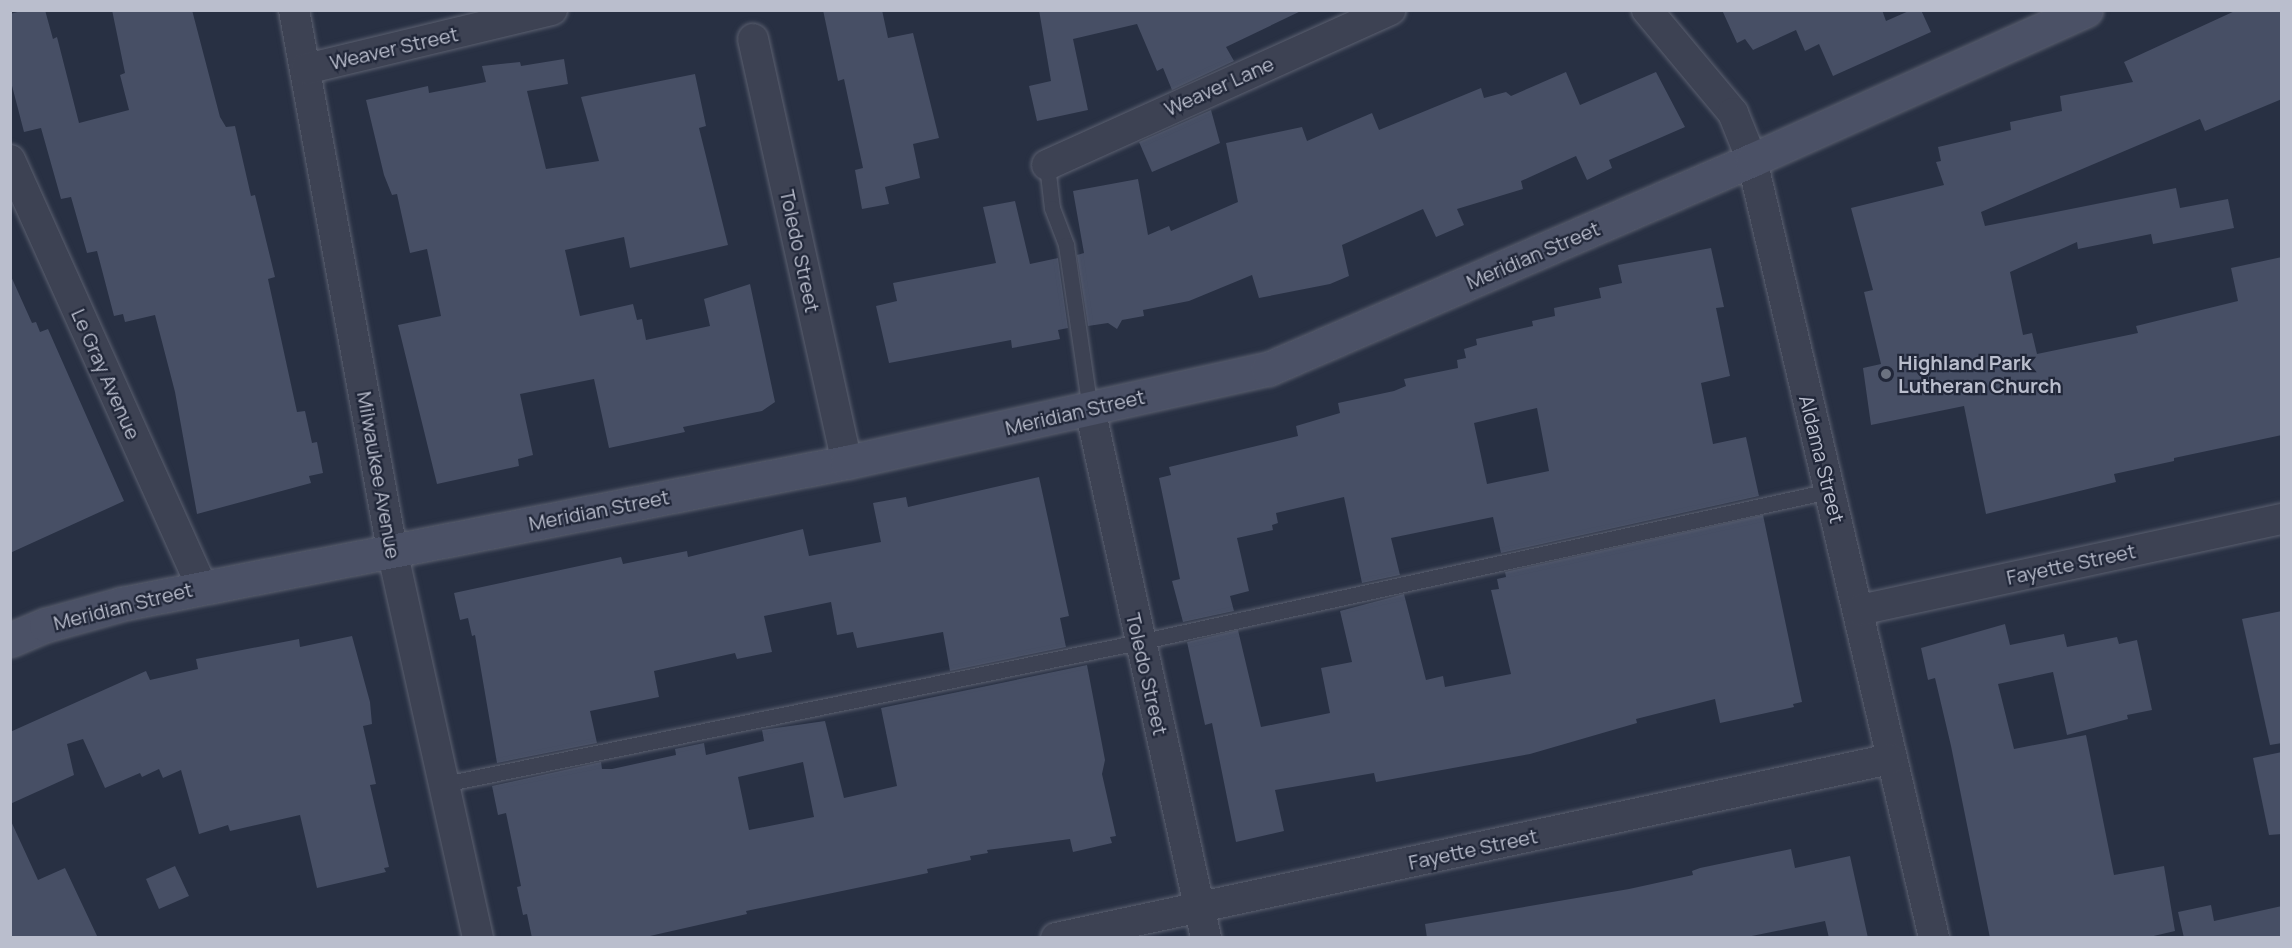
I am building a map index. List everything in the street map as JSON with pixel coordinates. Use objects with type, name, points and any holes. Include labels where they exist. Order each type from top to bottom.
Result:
[{"type":"street","name":"Milwaukee Avenue","points":[[294,10],[392,550],[478,938]]},
{"type":"street","name":"Weaver Street","points":[[306,69],[552,10]]},
{"type":"street","name":"Weaver Lane","points":[[1047,165],[1391,10]]},
{"type":"street","name":"Aldama Street","points":[[1647,10],[1733,113],[1752,160],[1829,491],[1860,610],[1890,759],[1934,938]]},
{"type":"street","name":"Meridian Street","points":[[10,640],[46,625],[202,587],[847,462],[1268,369],[1752,160],[2086,10]]},
{"type":"street","name":"Toledo Street","points":[[753,39],[847,462]]},
{"type":"street","name":"Le Gray Avenue","points":[[10,160],[202,587]]},
{"type":"street","name":"Toledo Street","points":[[1090,409],[1139,642],[1206,938]]},
{"type":"street","name":"Fayette Street","points":[[1860,610],[2282,519]]},
{"type":"street","name":"Fayette Street","points":[[1056,938],[1890,759]]},
{"type":"lane","points":[[1047,165],[1052,208],[1066,245],[1090,409]]},
{"type":"lane","points":[[444,784],[1139,642],[1829,491]]},
{"type":"building","points":[[25,10],[45,10],[53,39],[57,37],[79,123],[129,110],[120,75],[125,73],[112,10],[192,10],[220,117],[226,127],[235,126],[251,196],[255,195],[275,277],[268,279],[297,412],[305,411],[312,443],[317,442],[323,473],[309,476],[311,483],[197,514],[175,392],[155,315],[125,322],[123,314],[114,316],[97,251],[87,253],[71,197],[61,199],[41,128],[24,132],[10,78],[10,14]]},
{"type":"building","points":[[823,10],[882,10],[888,38],[913,33],[939,138],[913,144],[920,178],[885,187],[889,204],[862,209],[855,170],[863,168],[844,79],[838,81]]},
{"type":"building","points":[[1039,10],[1303,10],[1226,47],[1234,61],[1172,90],[1163,68],[1157,71],[1137,24],[1073,39],[1088,110],[1037,121],[1029,86],[1051,81]]},
{"type":"building","points":[[1722,10],[1882,10],[1886,21],[1911,10],[1921,10],[1931,32],[1833,76],[1819,44],[1805,51],[1796,30],[1753,50],[1745,39],[1737,43]]},
{"type":"building","points":[[2237,10],[2282,10],[2282,99],[2205,131],[2200,119],[1981,212],[1985,226],[2176,188],[2180,208],[2228,199],[2234,228],[2153,244],[2151,234],[2078,249],[2077,242],[2010,272],[2023,335],[2032,333],[2037,354],[2138,333],[2136,326],[2238,301],[2231,268],[2282,257],[2282,435],[2174,458],[2174,461],[2114,474],[2116,482],[1986,514],[1964,406],[1871,425],[1863,368],[1881,364],[1864,292],[1873,290],[1851,208],[1944,185],[1936,162],[1941,161],[1938,147],[2011,130],[2010,122],[2062,111],[2060,96],[2133,82],[2124,62]]},
{"type":"building","points":[[564,59],[568,84],[527,91],[546,169],[599,161],[581,97],[695,74],[706,126],[699,128],[728,245],[630,268],[624,237],[565,250],[580,316],[633,304],[637,320],[642,319],[646,340],[710,326],[704,299],[750,284],[775,402],[762,411],[683,427],[685,432],[609,448],[594,379],[520,394],[533,455],[518,459],[519,466],[437,484],[398,325],[441,316],[427,249],[410,253],[397,194],[392,195],[384,175],[366,100],[428,86],[429,93],[486,82],[482,66],[520,62],[521,66]]},
{"type":"building","points":[[1566,72],[1580,105],[1656,72],[1685,127],[1609,160],[1612,168],[1587,180],[1576,156],[1521,181],[1523,189],[1457,209],[1464,225],[1436,237],[1423,209],[1342,245],[1349,276],[1330,284],[1259,298],[1252,275],[1189,301],[1143,310],[1144,316],[1122,320],[1117,329],[1108,323],[1088,326],[1077,255],[1084,253],[1073,191],[1138,179],[1148,235],[1169,226],[1171,231],[1238,202],[1226,143],[1302,127],[1307,141],[1372,113],[1379,130],[1481,88],[1484,98],[1506,92],[1511,96]]},
{"type":"building","points":[[1211,110],[1220,143],[1152,172],[1139,142]]},
{"type":"building","points":[[1015,201],[1030,264],[1058,258],[1068,328],[1058,330],[1060,339],[1012,348],[1011,340],[889,363],[876,306],[897,301],[893,283],[996,263],[983,207]]},
{"type":"building","points":[[1711,248],[1724,307],[1716,308],[1730,376],[1701,383],[1713,444],[1746,437],[1759,496],[1501,553],[1493,517],[1391,538],[1400,575],[1362,583],[1344,497],[1276,513],[1278,523],[1272,525],[1273,530],[1237,538],[1249,591],[1230,596],[1234,611],[1183,622],[1172,581],[1180,579],[1159,478],[1171,475],[1169,467],[1298,436],[1296,426],[1340,413],[1338,403],[1394,391],[1406,386],[1404,379],[1458,368],[1457,360],[1466,358],[1464,349],[1477,345],[1476,339],[1533,326],[1532,321],[1555,316],[1554,308],[1601,298],[1599,288],[1622,283],[1618,265]],"holes":[[[1537,408],[1549,471],[1487,484],[1474,423]]]},
{"type":"building","points":[[10,274],[32,323],[36,322],[40,332],[48,329],[124,501],[10,553]]},
{"type":"building","points":[[1039,477],[1069,616],[1060,618],[1066,647],[950,671],[943,632],[857,648],[853,632],[837,635],[831,602],[764,616],[772,652],[737,659],[735,653],[654,671],[659,697],[590,711],[597,743],[497,763],[475,635],[472,636],[468,618],[460,620],[454,593],[621,557],[623,564],[687,551],[688,557],[803,529],[809,556],[881,542],[873,503],[906,497],[908,507]]},
{"type":"building","points":[[1763,515],[1802,702],[1793,704],[1794,707],[1720,723],[1715,699],[1636,719],[1637,723],[1530,754],[1376,782],[1374,773],[1275,790],[1284,831],[1236,842],[1212,723],[1205,725],[1187,642],[1238,630],[1261,727],[1330,713],[1321,668],[1352,662],[1340,611],[1404,594],[1426,680],[1443,676],[1445,687],[1511,674],[1491,590],[1499,589],[1497,579],[1506,577],[1505,572]]},
{"type":"building","points":[[2282,611],[2282,743],[2270,745],[2242,619]]},
{"type":"building","points":[[2005,624],[2010,645],[2064,634],[2067,647],[2117,637],[2119,644],[2137,640],[2152,710],[2127,715],[2128,719],[2067,735],[2053,672],[1998,684],[2014,749],[2086,735],[2114,875],[2164,866],[2175,931],[2145,938],[1990,938],[1935,678],[1928,680],[1921,648]]},
{"type":"building","points":[[352,636],[370,702],[372,724],[363,726],[376,784],[370,785],[389,867],[384,868],[386,872],[317,888],[300,815],[230,831],[228,825],[199,834],[181,770],[163,778],[159,769],[142,777],[140,773],[105,788],[83,739],[67,744],[74,775],[10,804],[10,732],[146,671],[150,680],[198,669],[196,659],[299,639],[300,647]]},
{"type":"building","points":[[1087,665],[1105,760],[1102,774],[1116,836],[1110,837],[1112,843],[1073,852],[1070,839],[987,850],[988,853],[970,856],[971,860],[927,869],[928,873],[746,911],[747,914],[641,938],[532,938],[527,914],[523,915],[517,887],[521,886],[506,813],[498,815],[492,786],[601,762],[602,769],[612,769],[676,755],[675,749],[704,743],[706,755],[764,741],[762,730],[825,721],[844,798],[897,786],[881,708]],"holes":[[[803,762],[814,817],[749,830],[738,777]]]},
{"type":"building","points":[[2282,752],[2282,834],[2269,835],[2253,758]]},
{"type":"building","points":[[10,819],[38,880],[65,868],[98,938],[10,938]]},
{"type":"building","points":[[1791,849],[1795,868],[1850,856],[1868,938],[1829,938],[1825,921],[1742,938],[1427,938],[1425,924],[1629,889],[1693,875],[1692,871],[1700,868]]},
{"type":"building","points":[[175,866],[189,896],[159,909],[146,879]]},
{"type":"building","points":[[2211,905],[2214,921],[2282,906],[2282,938],[2184,938],[2178,912]]},
{"type":"place","name":"Highland Park Lutheran Church","points":[[1886,374]]}]
